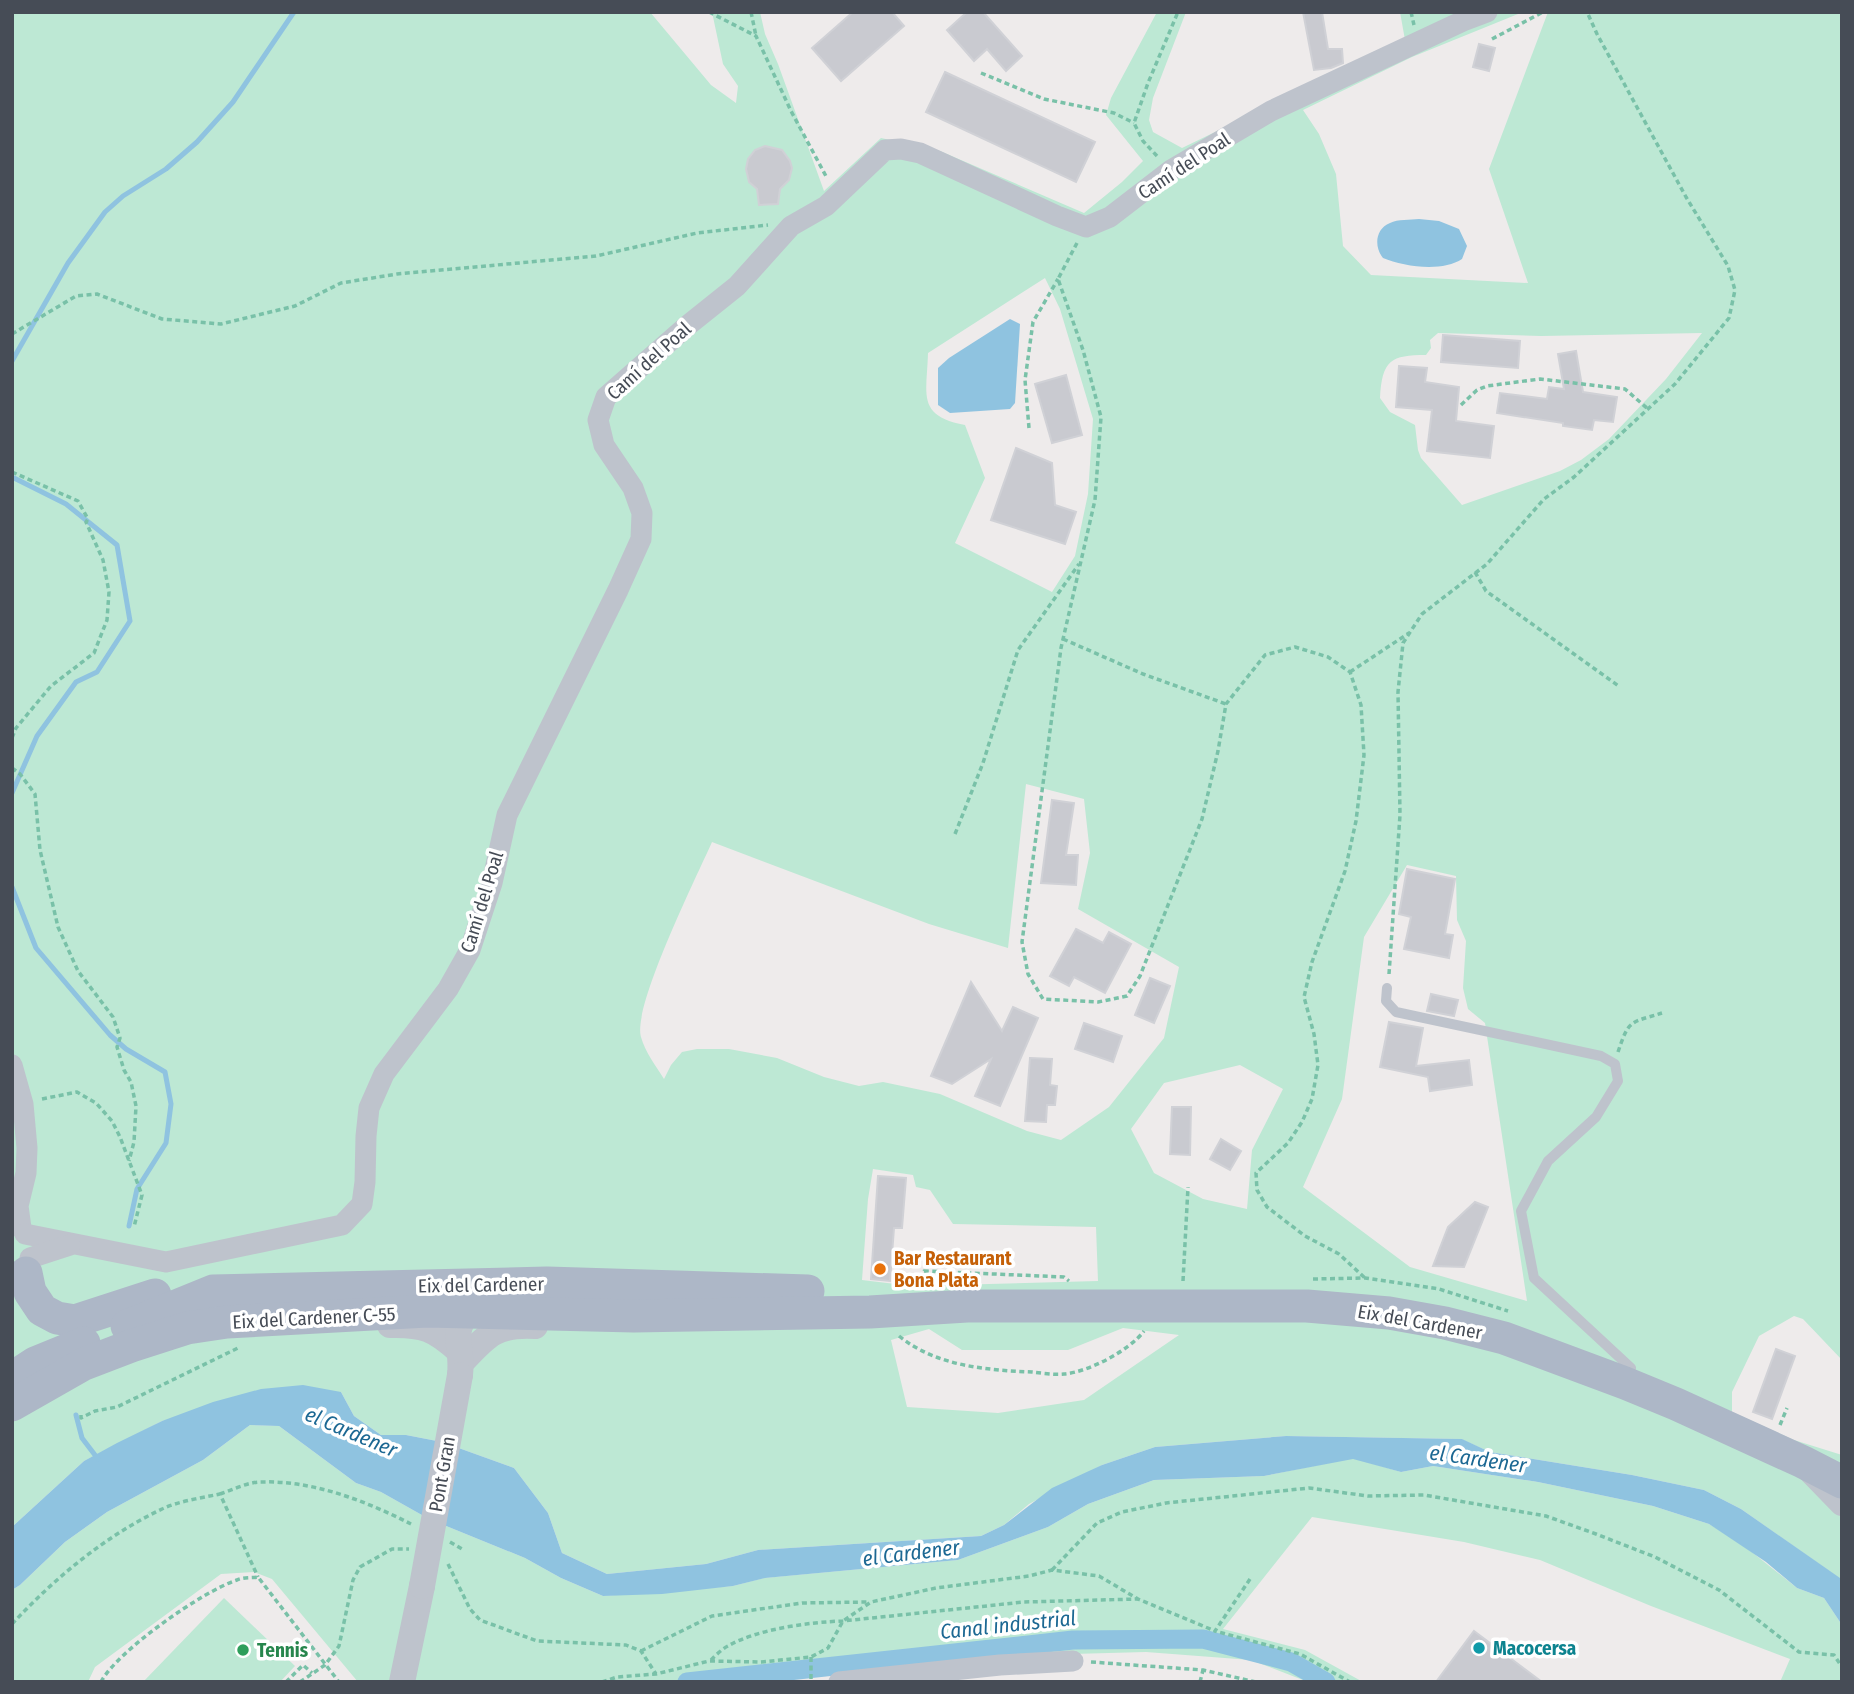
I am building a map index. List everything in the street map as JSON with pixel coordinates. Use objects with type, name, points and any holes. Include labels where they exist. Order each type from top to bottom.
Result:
[{"type":"main road","points":[[23,1273],[30,1292],[42,1310],[57,1318],[75,1321],[144,1297],[187,1289],[213,1291]]},
{"type":"main road","name":"Eix del Cardener","points":[[12,1378],[35,1363],[213,1291],[547,1283],[848,1292],[967,1306]]},
{"type":"main road","name":"Eix del Cardener","points":[[634,1316],[870,1312],[967,1306],[1307,1306],[1389,1313],[1445,1322],[1504,1338],[1625,1382],[1842,1482]]},
{"type":"main road","name":"Eix del Cardener C-55","points":[[12,1405],[84,1364],[163,1334],[227,1322],[427,1311],[634,1316]]},
{"type":"street","name":"Camí del Poal","points":[[19,1228],[166,1262],[342,1225],[362,1204],[369,1108],[384,1074],[448,989],[470,950],[492,883],[508,814],[641,539],[642,513],[633,488],[604,445],[601,433],[598,420],[606,397],[677,334],[737,286],[791,226],[825,206],[885,150],[901,149],[920,153],[1086,227],[1110,217],[1171,170],[1271,111],[1487,12]]},
{"type":"street","points":[[12,1065],[23,1104],[27,1148],[26,1173],[18,1206],[19,1228],[30,1246],[23,1273]]},
{"type":"street","points":[[12,1183],[27,1148]]},
{"type":"street","points":[[23,1273],[75,1243]]},
{"type":"street","points":[[287,1290],[337,1299],[426,1298],[459,1305],[466,1314],[488,1301],[540,1298],[670,1303],[701,1300],[732,1289]]},
{"type":"street","name":"Pont Gran","points":[[402,1682],[463,1360],[473,1329],[466,1314]]},
{"type":"street","points":[[326,1317],[376,1325],[430,1328],[442,1335],[463,1360],[490,1335],[513,1325],[585,1327],[634,1316]]},
{"type":"street","points":[[1803,1462],[1842,1469]]},
{"type":"street","points":[[1803,1462],[1842,1503]]},
{"type":"street","points":[[839,1682],[1000,1673],[1073,1661]]},
{"type":"lane","points":[[1387,988],[1386,1001],[1396,1012],[1601,1056],[1615,1064],[1618,1081],[1596,1117],[1548,1161],[1521,1210],[1534,1278],[1631,1368],[1625,1382]]},
{"type":"path","points":[[709,12],[756,36]]},
{"type":"path","points":[[751,12],[756,36],[821,171],[839,194]]},
{"type":"path","points":[[1134,123],[1178,12]]},
{"type":"path","points":[[1492,39],[1543,12]]},
{"type":"path","points":[[1387,988],[1400,815],[1398,692],[1403,643],[1422,614],[1487,564],[1544,499],[1574,477],[1675,384],[1729,318],[1735,290],[1728,266],[1686,197],[1587,12]]},
{"type":"path","points":[[981,73],[1044,99],[1114,113],[1134,123],[1143,141],[1171,170]]},
{"type":"path","points":[[12,334],[76,296],[97,294],[162,319],[221,324],[295,306],[341,283],[397,274],[596,256],[697,233],[754,226],[791,226]]},
{"type":"path","points":[[1029,428],[1025,380],[1033,322],[1086,227]]},
{"type":"path","points":[[1058,279],[1083,350],[1101,417],[1095,500],[1063,639],[1022,942],[1028,974],[1043,999],[1098,1002],[1127,996],[1140,976],[1202,819],[1226,704],[1265,655],[1295,647],[1328,657],[1350,672],[1361,705],[1364,755],[1356,821],[1345,871],[1312,962],[1304,997],[1314,1034],[1318,1065],[1312,1099],[1302,1122],[1288,1143],[1256,1172],[1256,1190],[1267,1207],[1305,1236],[1339,1254],[1365,1278]]},
{"type":"path","points":[[1461,405],[1477,390],[1487,386],[1540,379],[1625,389],[1648,408]]},
{"type":"path","points":[[12,472],[78,501],[103,560],[109,592],[107,620],[94,653],[51,686],[16,728],[12,738]]},
{"type":"path","points":[[955,834],[983,763],[1018,649],[1080,562]]},
{"type":"path","points":[[1475,572],[1486,591],[1619,687]]},
{"type":"path","points":[[1350,672],[1410,632]]},
{"type":"path","points":[[1063,639],[1143,674],[1226,704]]},
{"type":"path","points":[[12,768],[35,794],[40,850],[58,927],[78,971],[113,1017],[120,1038],[117,1046],[124,1070],[131,1082],[136,1106],[134,1142],[129,1161]]},
{"type":"path","points":[[1615,1064],[1625,1030],[1634,1022],[1662,1013]]},
{"type":"path","points":[[23,1104],[77,1092],[96,1103],[112,1121],[142,1195],[134,1227]]},
{"type":"path","points":[[1188,1187],[1182,1281],[1191,1282]]},
{"type":"path","points":[[1312,1279],[1365,1278],[1439,1289],[1518,1314]]},
{"type":"path","points":[[870,1312],[911,1346],[959,1365],[1065,1374],[1098,1363],[1124,1350],[1140,1337],[1162,1306]]},
{"type":"path","points":[[81,1415],[82,1418],[95,1411],[117,1407],[248,1343]]},
{"type":"path","points":[[1779,1428],[1787,1408]]},
{"type":"path","points":[[12,1624],[43,1590],[110,1539],[164,1507],[258,1482],[302,1484],[356,1501],[415,1526]]},
{"type":"path","points":[[1052,1570],[1097,1523],[1122,1512],[1144,1507],[1309,1488],[1368,1496],[1424,1495],[1546,1516],[1655,1557],[1719,1590],[1799,1652],[1834,1655],[1842,1667]]},
{"type":"path","points":[[220,1494],[258,1577],[339,1682]]},
{"type":"path","points":[[439,1537],[462,1549]]},
{"type":"path","points":[[300,1682],[325,1665],[339,1646],[353,1580],[360,1567],[392,1549],[402,1547],[414,1550]]},
{"type":"path","points":[[446,1561],[456,1576],[470,1609],[481,1620],[537,1641],[626,1645],[641,1651],[656,1674]]},
{"type":"path","points":[[641,1651],[712,1616],[802,1603],[871,1602],[936,1588],[1029,1576],[1052,1570],[1098,1576],[1138,1599],[1215,1631],[1300,1654],[1350,1682]]},
{"type":"path","points":[[101,1682],[106,1672],[139,1640],[225,1585],[240,1578],[258,1577]]},
{"type":"path","points":[[1215,1631],[1250,1579]]},
{"type":"path","points":[[709,1661],[729,1645],[771,1630],[813,1621],[843,1621],[1024,1602],[1138,1599]]},
{"type":"path","points":[[602,1682],[617,1677],[656,1674],[709,1661],[811,1659],[828,1648],[843,1621],[871,1602]]},
{"type":"path","points":[[811,1659],[811,1682]]},
{"type":"path","points":[[1073,1661],[1203,1670],[1256,1682]]},
{"type":"path","points":[[286,1682],[303,1665],[312,1673]]},
{"type":"path","points":[[1200,1682],[1203,1670]]},
{"type":"green space","points":[[12,12],[650,12],[711,85],[736,103],[738,86],[723,64],[712,12],[760,12],[765,34],[824,191],[881,138],[940,151],[1084,213],[1143,161],[1106,115],[1111,98],[1157,12],[1186,12],[1153,98],[1149,120],[1153,132],[1182,148],[1405,40],[1400,12],[1523,12],[1412,57],[1303,110],[1319,134],[1336,174],[1343,246],[1371,275],[1528,283],[1489,169],[1548,12],[1842,12],[1842,1360],[1803,1319],[1794,1316],[1759,1336],[1732,1392],[1732,1412],[1794,1440],[1842,1455],[1842,1580],[1741,1509],[1704,1490],[1632,1475],[1490,1452],[1461,1439],[1286,1436],[1155,1447],[1102,1465],[1029,1504],[1004,1525],[981,1536],[758,1550],[706,1564],[607,1574],[562,1553],[548,1513],[514,1468],[442,1442],[406,1435],[381,1435],[354,1416],[341,1392],[162,1421],[84,1461],[12,1527]],"holes":[[[1045,278],[1060,309],[1093,419],[1088,494],[1075,556],[1052,592],[955,543],[985,478],[965,425],[938,416],[931,409],[926,391],[928,353]],[[1438,333],[1541,336],[1702,333],[1666,379],[1609,439],[1581,460],[1560,471],[1462,505],[1421,458],[1415,425],[1390,412],[1380,398],[1383,375],[1391,362],[1404,356],[1426,355],[1431,348],[1430,340]],[[1026,784],[1084,799],[1090,853],[1078,909],[1179,967],[1164,1038],[1109,1107],[1061,1140],[1027,1131],[940,1094],[883,1082],[859,1086],[824,1077],[777,1058],[729,1049],[682,1052],[664,1079],[643,1043],[641,1021],[646,999],[712,842],[929,924],[1008,948]],[[1407,865],[1456,876],[1457,920],[1466,941],[1463,988],[1468,1009],[1485,1023],[1527,1301],[1410,1267],[1303,1187],[1342,1099],[1364,937]],[[1240,1065],[1283,1089],[1252,1150],[1247,1209],[1203,1199],[1154,1173],[1131,1129],[1164,1083]],[[873,1169],[913,1175],[916,1187],[930,1190],[953,1224],[1096,1227],[1098,1281],[912,1286],[862,1280]],[[1123,1328],[1179,1335],[1084,1400],[998,1413],[907,1407],[891,1340],[929,1329],[962,1350],[1068,1350]]]},
{"type":"green space","points":[[250,1425],[279,1426],[356,1483],[381,1492],[429,1519],[525,1558],[561,1578],[603,1596],[733,1586],[764,1578],[958,1560],[1048,1527],[1088,1504],[1154,1480],[1264,1476],[1353,1458],[1401,1472],[1433,1466],[1538,1482],[1653,1506],[1709,1524],[1738,1541],[1797,1588],[1824,1598],[1842,1625],[1842,1682],[1780,1682],[1790,1659],[1540,1560],[1464,1542],[1312,1517],[1223,1629],[1305,1650],[1363,1682],[1308,1682],[1251,1660],[1146,1652],[999,1656],[737,1682],[358,1682],[272,1579],[254,1572],[221,1574],[95,1667],[88,1682],[12,1682],[12,1590],[65,1542],[107,1512],[203,1460]]},
{"type":"green space","name":"Tennis","points":[[224,1598],[295,1666],[280,1682],[143,1682]]},
{"type":"water","points":[[1400,220],[1439,221],[1459,229],[1467,246],[1462,259],[1445,266],[1423,267],[1383,258],[1377,244],[1381,229]]},
{"type":"water","points":[[1010,319],[1020,324],[1015,403],[1010,409],[950,413],[938,405],[938,368]]},
{"type":"water","name":"el Cardener","points":[[303,1385],[341,1392],[354,1416],[381,1435],[406,1435],[442,1442],[514,1468],[548,1513],[562,1553],[607,1574],[706,1564],[758,1550],[981,1536],[1004,1525],[1052,1488],[1102,1465],[1155,1447],[1286,1436],[1462,1439],[1490,1452],[1632,1475],[1704,1490],[1741,1509],[1840,1578],[1842,1625],[1824,1598],[1797,1588],[1766,1562],[1709,1524],[1653,1506],[1538,1482],[1433,1466],[1401,1472],[1353,1459],[1264,1476],[1154,1480],[1088,1504],[1048,1527],[958,1560],[765,1578],[733,1586],[662,1594],[603,1596],[561,1578],[525,1558],[429,1519],[381,1492],[356,1483],[279,1426],[250,1425],[203,1460],[107,1512],[65,1542],[12,1590],[12,1527],[84,1461],[162,1421],[213,1402],[261,1389]]},
{"type":"building","points":[[853,12],[892,12],[904,26],[841,81],[812,48]]},
{"type":"building","points":[[967,12],[983,12],[1022,56],[1006,71],[987,49],[974,61],[947,30]]},
{"type":"building","points":[[1303,12],[1322,12],[1328,49],[1342,49],[1343,63],[1314,70]]},
{"type":"building","points":[[1479,44],[1495,48],[1489,71],[1473,67]]},
{"type":"building","points":[[945,72],[1095,142],[1076,182],[926,112]]},
{"type":"building","points":[[765,146],[782,150],[792,168],[789,180],[780,189],[778,204],[759,205],[757,189],[749,182],[746,169],[748,159],[755,150]]},
{"type":"building","points":[[1443,335],[1520,341],[1518,368],[1441,362]]},
{"type":"building","points":[[1576,351],[1583,392],[1617,397],[1613,422],[1594,420],[1592,430],[1497,413],[1500,393],[1547,399],[1549,387],[1564,389],[1558,354]]},
{"type":"building","points":[[1399,366],[1427,368],[1425,382],[1459,387],[1456,421],[1494,426],[1490,458],[1427,451],[1432,410],[1396,407]]},
{"type":"building","points":[[1066,375],[1082,435],[1052,443],[1035,384]]},
{"type":"building","points":[[1016,448],[1052,463],[1055,505],[1076,512],[1065,544],[991,520]]},
{"type":"building","points":[[1052,800],[1074,803],[1066,855],[1078,855],[1076,885],[1041,883]]},
{"type":"building","points":[[1407,869],[1455,879],[1445,934],[1453,935],[1449,958],[1404,949],[1411,917],[1399,914]]},
{"type":"building","points":[[1076,929],[1103,943],[1109,932],[1131,944],[1105,993],[1074,977],[1069,986],[1050,976]]},
{"type":"building","points":[[1150,978],[1170,986],[1154,1023],[1135,1015]]},
{"type":"building","points":[[971,982],[1002,1031],[1013,1007],[1038,1018],[1000,1106],[975,1096],[991,1059],[952,1084],[931,1076]]},
{"type":"building","points":[[1431,994],[1458,1000],[1454,1016],[1427,1011]]},
{"type":"building","points":[[1389,1022],[1423,1028],[1416,1066],[1469,1060],[1472,1085],[1430,1091],[1428,1077],[1380,1067]]},
{"type":"building","points":[[1084,1023],[1122,1036],[1113,1062],[1075,1049]]},
{"type":"building","points":[[1030,1058],[1052,1059],[1050,1085],[1057,1086],[1055,1105],[1047,1105],[1046,1122],[1025,1121]]},
{"type":"building","points":[[1172,1107],[1191,1107],[1190,1155],[1170,1154]]},
{"type":"building","points":[[1221,1139],[1241,1151],[1230,1170],[1210,1159]]},
{"type":"building","points":[[878,1176],[906,1178],[902,1228],[894,1228],[890,1281],[871,1279]]},
{"type":"building","points":[[1475,1202],[1488,1207],[1464,1267],[1433,1266],[1448,1227]]},
{"type":"building","points":[[1776,1349],[1795,1356],[1772,1419],[1753,1412]]},
{"type":"building","name":"Macocersa","points":[[1474,1631],[1542,1682],[1436,1682]]},
{"type":"waterway","points":[[12,361],[68,263],[105,212],[123,196],[166,169],[197,142],[233,102],[294,12]]},
{"type":"waterway","points":[[12,477],[66,504],[117,545],[130,621],[97,672],[76,682],[37,736],[12,793]]},
{"type":"waterway","points":[[12,887],[36,948],[110,1035],[126,1049],[165,1072],[171,1104],[166,1143],[137,1189],[129,1226]]},
{"type":"waterway","points":[[76,1415],[82,1438],[98,1459]]},
{"type":"waterway","name":"Canal industrial","points":[[687,1682],[1073,1640],[1203,1639],[1291,1662],[1326,1682]]},
{"type":"place","name":"Bar Restaurant Bona Plata","points":[[880,1269]]},
{"type":"place","name":"Macocersa","points":[[1479,1648]]},
{"type":"place","name":"Tennis","points":[[243,1650]]}]
